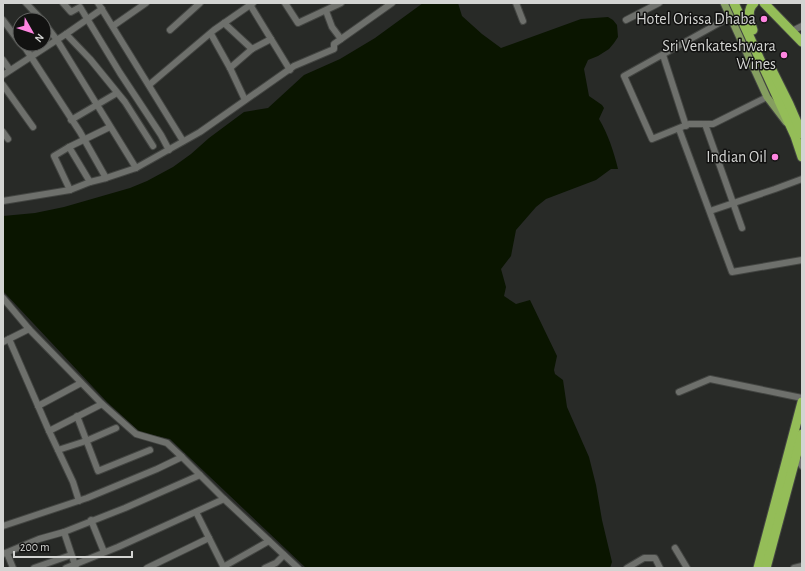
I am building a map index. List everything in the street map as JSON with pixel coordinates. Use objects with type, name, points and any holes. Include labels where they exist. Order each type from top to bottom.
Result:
[{"type":"highway","points":[[734,3],[798,135]]},
{"type":"highway","points":[[741,3],[798,135],[802,157]]},
{"type":"highway","points":[[753,30],[749,11],[750,7],[754,3]]},
{"type":"highway","points":[[764,3],[802,42]]},
{"type":"highway","points":[[758,568],[802,402]]},
{"type":"highway","points":[[766,568],[802,434]]},
{"type":"main road","points":[[724,3],[767,97],[798,135]]},
{"type":"street","points":[[26,3],[34,12]]},
{"type":"street","points":[[63,3],[71,12],[80,7],[169,150]]},
{"type":"street","points":[[98,3],[183,141]]},
{"type":"street","points":[[113,26],[139,5],[146,3]]},
{"type":"street","points":[[170,30],[200,3]]},
{"type":"street","points":[[287,3],[298,23],[342,3]]},
{"type":"street","points":[[3,201],[70,190],[90,182],[136,168],[200,132],[290,70],[334,49],[334,44],[341,40],[383,5],[392,3]]},
{"type":"street","points":[[516,3],[523,21]]},
{"type":"street","points":[[626,20],[659,3]]},
{"type":"street","points":[[149,85],[214,30],[251,4],[290,70]]},
{"type":"street","points":[[3,75],[102,10]]},
{"type":"street","points":[[326,10],[332,27],[341,40]]},
{"type":"street","points":[[730,17],[624,76],[652,139],[689,124],[713,124],[767,97]]},
{"type":"street","points":[[3,20],[12,32]]},
{"type":"street","points":[[224,23],[252,49]]},
{"type":"street","points":[[792,31],[802,26]]},
{"type":"street","points":[[52,33],[136,168]]},
{"type":"street","points":[[66,34],[90,59],[125,102],[153,146]]},
{"type":"street","points":[[211,34],[230,68],[245,100]]},
{"type":"street","points":[[230,68],[252,49],[271,39]]},
{"type":"street","points":[[29,52],[106,178]]},
{"type":"street","points":[[663,54],[686,126]]},
{"type":"street","points":[[3,60],[10,70]]},
{"type":"street","points":[[3,85],[33,127]]},
{"type":"street","points":[[71,120],[117,93]]},
{"type":"street","points":[[705,124],[742,228]]},
{"type":"street","points":[[70,190],[54,156],[110,127]]},
{"type":"street","points":[[679,129],[732,272],[802,260]]},
{"type":"street","points":[[3,132],[8,139]]},
{"type":"street","points":[[70,147],[90,182]]},
{"type":"street","points":[[710,212],[733,203],[776,190],[802,179]]},
{"type":"street","points":[[3,298],[29,329],[102,404],[136,434],[167,443],[298,568]]},
{"type":"street","points":[[29,329],[6,341],[73,482],[78,501]]},
{"type":"street","points":[[679,392],[710,379],[802,398]]},
{"type":"street","points":[[38,406],[81,383]]},
{"type":"street","points":[[49,430],[102,404]]},
{"type":"street","points":[[76,416],[98,471],[150,450]]},
{"type":"street","points":[[58,450],[86,441],[116,428]]},
{"type":"street","points":[[3,526],[78,501],[157,469],[182,457]]},
{"type":"street","points":[[796,458],[802,466]]},
{"type":"street","points":[[13,568],[5,554],[39,539],[64,532],[165,491],[200,475]]},
{"type":"street","points":[[66,568],[75,566],[224,499]]},
{"type":"street","points":[[196,512],[223,567],[269,541]]},
{"type":"street","points":[[91,520],[104,552]]},
{"type":"street","points":[[64,532],[75,566]]},
{"type":"street","points":[[148,568],[209,538]]},
{"type":"street","points":[[675,548],[687,568]]},
{"type":"street","points":[[34,568],[71,555]]},
{"type":"street","points":[[266,568],[276,563],[284,555]]},
{"type":"street","points":[[627,568],[644,558],[654,558],[660,568]]},
{"type":"street","points":[[794,568],[802,566]]},
{"type":"shaded area","points":[[423,3],[458,3],[462,16],[482,34],[501,48],[581,19],[608,17],[617,25],[618,37],[614,43],[609,49],[588,60],[584,69],[589,96],[604,108],[599,119],[615,156],[618,169],[611,169],[596,180],[546,199],[536,207],[516,230],[511,256],[501,269],[506,287],[504,296],[516,304],[530,300],[557,356],[554,370],[555,374],[563,380],[567,407],[589,457],[596,485],[602,520],[612,562],[610,568],[306,568],[170,439],[140,432],[107,402],[3,291],[3,216],[35,213],[64,207],[130,188],[147,181],[173,167],[244,112],[268,108],[304,75],[340,59],[375,38]]},
{"type":"place","name":"Hotel Orissa Dhaba","points":[[764,19]]},
{"type":"place","name":"Sri Venkateshwara Wines","points":[[784,55]]},
{"type":"place","name":"Indian Oil","points":[[775,157]]}]
